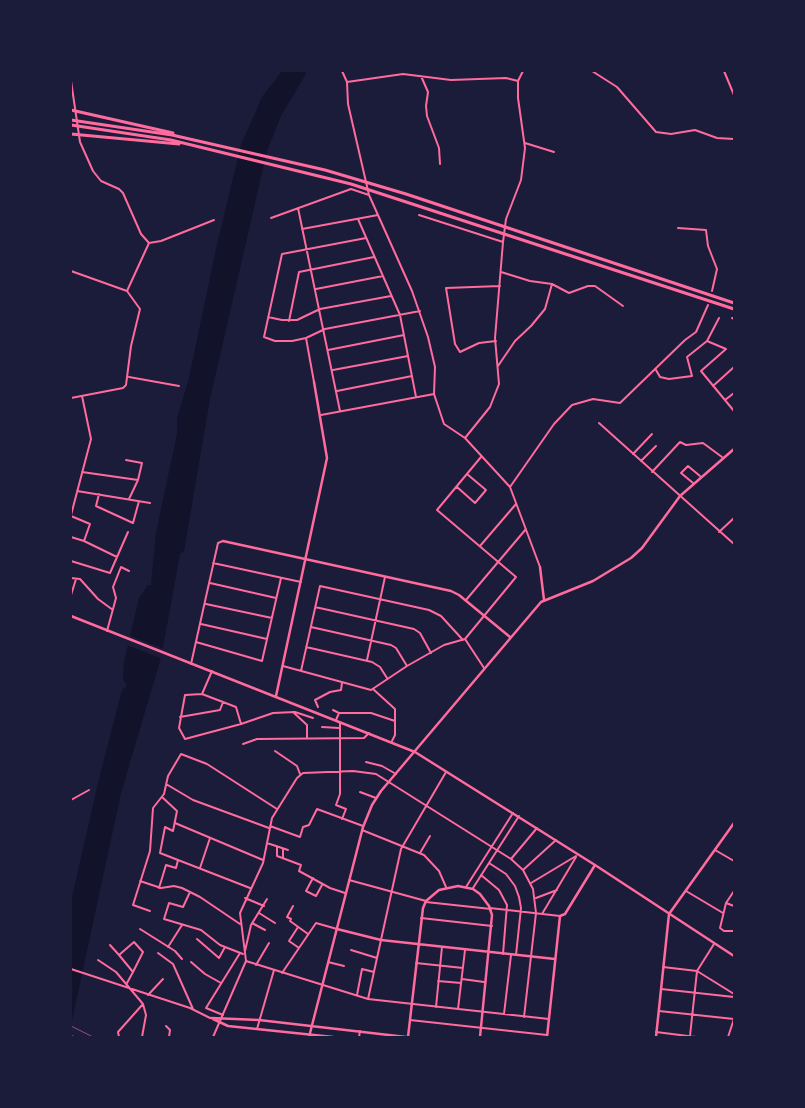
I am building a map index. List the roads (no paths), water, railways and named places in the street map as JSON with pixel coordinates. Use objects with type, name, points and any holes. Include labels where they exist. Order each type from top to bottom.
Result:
[{"type":"highway","points":[[71,110],[376,185],[734,303]]},
{"type":"highway","points":[[71,120],[215,144]]},
{"type":"highway","points":[[71,125],[118,131],[214,150],[375,191],[734,310]]},
{"type":"highway","points":[[71,134],[130,138],[214,150]]},
{"type":"street","points":[[342,71],[347,82],[348,104],[369,195],[420,311],[433,354],[434,394],[444,424],[465,438],[510,487],[540,567],[544,600]]},
{"type":"street","points":[[465,438],[490,407],[498,384],[496,341],[503,241],[506,219],[521,180],[525,143],[519,113],[518,81],[523,71]]},
{"type":"street","points":[[592,71],[617,87],[656,132],[671,134],[695,130],[717,138],[734,139]]},
{"type":"street","points":[[724,71],[734,95]]},
{"type":"street","points":[[347,82],[403,74],[451,80],[506,78],[518,81]]},
{"type":"street","points":[[421,76],[428,92],[427,116],[439,148],[440,164]]},
{"type":"street","points":[[71,81],[80,142],[93,171],[101,181],[119,189],[123,193],[141,234],[149,243]]},
{"type":"street","points":[[525,143],[554,152]]},
{"type":"street","points":[[271,218],[351,189],[369,195]]},
{"type":"street","points":[[298,208],[325,329],[340,411]]},
{"type":"street","points":[[302,229],[378,215]]},
{"type":"street","points":[[419,215],[503,241]]},
{"type":"street","points":[[358,219],[400,315],[416,397]]},
{"type":"street","points":[[149,243],[161,241],[214,220]]},
{"type":"street","points":[[678,228],[706,230],[708,246],[717,269],[712,291]]},
{"type":"street","points":[[366,238],[282,254],[264,337],[266,340],[284,342],[306,338],[325,329],[420,311]]},
{"type":"street","points":[[127,291],[149,243]]},
{"type":"street","points":[[289,321],[300,272],[374,257]]},
{"type":"street","points":[[71,271],[127,291],[140,309],[131,346],[129,377],[123,388],[71,398]]},
{"type":"street","points":[[501,272],[530,281],[552,284],[569,292],[588,286],[595,286],[623,306]]},
{"type":"street","points":[[316,289],[383,276]]},
{"type":"street","points":[[498,366],[515,341],[531,326],[545,308],[552,284]]},
{"type":"street","points":[[496,341],[479,343],[460,352],[455,344],[446,288],[500,286]]},
{"type":"street","points":[[268,317],[289,321],[303,318],[320,309],[391,296]]},
{"type":"street","points":[[510,487],[546,436],[572,406],[593,399],[620,403],[698,330],[708,305]]},
{"type":"street","points":[[656,370],[660,377],[669,380],[692,376],[687,357],[707,341],[719,318]]},
{"type":"street","points":[[328,350],[404,336]]},
{"type":"street","points":[[276,696],[327,458],[321,415],[306,338]]},
{"type":"street","points":[[707,341],[726,349],[702,372],[734,411]]},
{"type":"street","points":[[333,370],[408,356]]},
{"type":"street","points":[[713,386],[734,367]]},
{"type":"street","points":[[337,391],[412,376]]},
{"type":"street","points":[[129,377],[179,386]]},
{"type":"street","points":[[725,400],[734,393]]},
{"type":"street","points":[[321,415],[434,394]]},
{"type":"street","points":[[82,396],[91,433],[72,504],[71,515],[90,524],[84,542]]},
{"type":"street","points":[[599,423],[734,544]]},
{"type":"street","points":[[633,454],[652,434]]},
{"type":"street","points":[[652,472],[680,442],[686,444],[703,443],[722,457]]},
{"type":"street","points":[[641,461],[656,446]]},
{"type":"street","points":[[309,1036],[362,828],[376,798],[510,637],[544,600],[594,581],[626,562],[642,548],[680,496],[700,476],[734,448]]},
{"type":"street","points":[[372,689],[387,678],[444,645],[464,639],[516,577],[437,510],[481,457]]},
{"type":"street","points":[[126,460],[142,463],[138,480],[129,499]]},
{"type":"street","points":[[693,483],[682,473],[688,466],[700,476]]},
{"type":"street","points":[[82,472],[138,480]]},
{"type":"street","points":[[456,487],[475,503],[486,490],[468,474]]},
{"type":"street","points":[[77,490],[150,503]]},
{"type":"street","points":[[98,494],[96,506],[133,523],[139,501]]},
{"type":"street","points":[[480,546],[516,504]]},
{"type":"street","points":[[719,532],[734,518]]},
{"type":"street","points":[[466,600],[526,529]]},
{"type":"street","points":[[110,573],[128,532]]},
{"type":"street","points":[[71,536],[117,557]]},
{"type":"street","points":[[191,664],[218,543],[223,541],[451,591],[466,600],[510,637]]},
{"type":"street","points":[[71,561],[110,573],[118,573]]},
{"type":"street","points":[[213,563],[300,582]]},
{"type":"street","points":[[107,632],[116,598],[113,587],[118,573],[121,567],[129,571]]},
{"type":"street","points":[[366,661],[385,577]]},
{"type":"street","points":[[71,578],[80,579],[98,599],[112,610]]},
{"type":"street","points":[[72,593],[76,578]]},
{"type":"street","points":[[196,642],[262,661],[281,578]]},
{"type":"street","points":[[210,583],[276,598]]},
{"type":"street","points":[[301,671],[320,586],[429,610],[441,616],[464,639],[484,668]]},
{"type":"street","points":[[205,604],[272,618]]},
{"type":"street","points":[[315,607],[414,629],[420,633],[431,653]]},
{"type":"street","points":[[71,616],[107,632],[392,741],[415,752],[519,816],[577,856],[595,865],[734,956]]},
{"type":"street","points":[[200,624],[267,639]]},
{"type":"street","points":[[310,627],[371,640],[396,648],[408,666]]},
{"type":"street","points":[[306,647],[376,664],[387,678]]},
{"type":"street","points":[[282,666],[342,683],[372,689],[395,709],[395,735],[392,741]]},
{"type":"street","points":[[202,694],[212,672]]},
{"type":"street","points":[[318,707],[315,700],[330,692],[341,690],[342,683]]},
{"type":"street","points":[[241,724],[236,707],[202,694],[185,695],[179,728],[185,739],[188,740],[241,724],[273,713],[293,712],[314,718]]},
{"type":"street","points":[[180,717],[220,710],[224,702]]},
{"type":"street","points":[[333,710],[339,713],[371,713],[395,721]]},
{"type":"street","points":[[293,712],[307,725],[307,740]]},
{"type":"street","points":[[339,713],[340,794],[336,804],[346,809],[342,819]]},
{"type":"street","points":[[322,727],[339,728]]},
{"type":"street","points":[[243,744],[258,738],[307,740],[364,738],[369,733]]},
{"type":"street","points":[[274,751],[297,766],[300,774]]},
{"type":"street","points":[[150,911],[133,905],[150,851],[153,808],[162,798],[166,784],[181,754],[207,764],[276,809]]},
{"type":"street","points":[[366,762],[382,766],[396,774]]},
{"type":"street","points":[[368,999],[390,891],[402,846],[447,771]]},
{"type":"street","points":[[300,774],[368,772],[389,782],[426,805],[511,859],[523,870],[531,883],[536,913],[524,1017]]},
{"type":"street","points":[[214,1037],[246,961],[240,913],[245,898],[264,860],[266,843],[276,809],[300,774]]},
{"type":"street","points":[[166,784],[193,800],[300,837],[303,827],[309,825],[317,809],[420,853],[434,864],[446,887]]},
{"type":"street","points":[[71,800],[89,790]]},
{"type":"street","points":[[360,792],[376,798]]},
{"type":"street","points":[[162,798],[177,811],[173,831],[165,828],[160,853],[250,888]]},
{"type":"street","points":[[466,887],[513,813]]},
{"type":"street","points":[[473,889],[519,816]]},
{"type":"street","points":[[175,823],[264,860]]},
{"type":"street","points":[[656,1037],[669,914],[733,825]]},
{"type":"street","points":[[511,859],[537,828]]},
{"type":"street","points":[[420,853],[430,836]]},
{"type":"street","points":[[200,868],[210,838]]},
{"type":"street","points":[[523,870],[556,840]]},
{"type":"street","points":[[266,843],[288,850]]},
{"type":"street","points":[[277,846],[277,856],[301,865],[299,871],[322,884],[345,893]]},
{"type":"street","points":[[282,858],[283,849]]},
{"type":"street","points":[[715,850],[734,861]]},
{"type":"street","points":[[531,883],[577,856]]},
{"type":"street","points":[[542,914],[577,856]]},
{"type":"street","points":[[160,888],[166,865],[176,868],[178,860]]},
{"type":"street","points":[[489,863],[512,881],[519,896],[520,911],[516,955]]},
{"type":"street","points":[[349,880],[426,902],[560,916],[565,914],[595,865]]},
{"type":"street","points":[[481,875],[499,890],[508,910],[503,954]]},
{"type":"street","points":[[313,878],[306,891],[316,896],[322,884]]},
{"type":"street","points":[[140,881],[160,888],[178,886],[200,897],[240,924]]},
{"type":"street","points":[[211,1018],[259,1020],[407,1037],[421,918],[426,902],[446,887],[466,887],[473,889],[491,909],[490,952],[480,1037]]},
{"type":"street","points":[[535,898],[557,890]]},
{"type":"street","points":[[685,891],[723,913]]},
{"type":"street","points":[[734,891],[726,903],[720,928],[734,931]]},
{"type":"street","points":[[190,892],[183,907],[169,903],[164,919],[201,930],[225,947],[244,955]]},
{"type":"street","points":[[245,898],[264,906]]},
{"type":"street","points":[[244,955],[252,923],[267,900]]},
{"type":"street","points":[[726,903],[734,906]]},
{"type":"street","points":[[292,906],[286,917],[309,934]]},
{"type":"street","points":[[258,913],[275,922]]},
{"type":"street","points":[[410,1020],[547,1036],[560,916]]},
{"type":"street","points":[[421,918],[492,926]]},
{"type":"street","points":[[252,923],[265,930]]},
{"type":"street","points":[[282,973],[316,923],[381,940],[555,960]]},
{"type":"street","points":[[168,947],[182,925]]},
{"type":"street","points":[[298,927],[289,942],[299,948]]},
{"type":"street","points":[[140,929],[150,933],[175,951],[182,959]]},
{"type":"street","points":[[197,939],[219,958],[225,947]]},
{"type":"street","points":[[118,956],[134,942],[143,952],[127,983]]},
{"type":"street","points":[[256,965],[269,944]]},
{"type":"street","points":[[690,1036],[697,971],[714,944]]},
{"type":"street","points":[[110,945],[133,972]]},
{"type":"street","points":[[436,1007],[442,947]]},
{"type":"street","points":[[351,950],[377,958]]},
{"type":"street","points":[[458,1009],[465,950]]},
{"type":"street","points":[[158,953],[173,964],[193,1009]]},
{"type":"street","points":[[223,1017],[206,1008],[240,953]]},
{"type":"street","points":[[504,1014],[511,954]]},
{"type":"street","points":[[98,960],[116,972],[134,991],[143,1004],[146,1015],[142,1037]]},
{"type":"street","points":[[246,961],[368,999],[549,1019]]},
{"type":"street","points":[[191,962],[205,974],[222,983]]},
{"type":"street","points":[[328,962],[344,966]]},
{"type":"street","points":[[416,963],[463,968]]},
{"type":"street","points":[[663,967],[697,971],[734,996]]},
{"type":"street","points":[[71,969],[193,1009],[219,1023],[309,1036],[333,1037]]},
{"type":"street","points":[[357,996],[362,969],[374,972]]},
{"type":"street","points":[[257,1029],[274,970]]},
{"type":"street","points":[[148,995],[163,979]]},
{"type":"street","points":[[462,979],[486,982]]},
{"type":"street","points":[[438,981],[461,983]]},
{"type":"street","points":[[661,989],[734,996]]},
{"type":"street","points":[[119,1037],[118,1032],[143,1004]]},
{"type":"street","points":[[658,1011],[734,1019],[728,1037]]},
{"type":"street","points":[[166,1026],[170,1030],[169,1037]]},
{"type":"street","points":[[359,1037],[360,1032]]},
{"type":"street","points":[[656,1032],[696,1037]]},
{"type":"railway","points":[[71,1026],[93,1037]]},
{"type":"railway","points":[[71,1035],[75,1037]]}]
